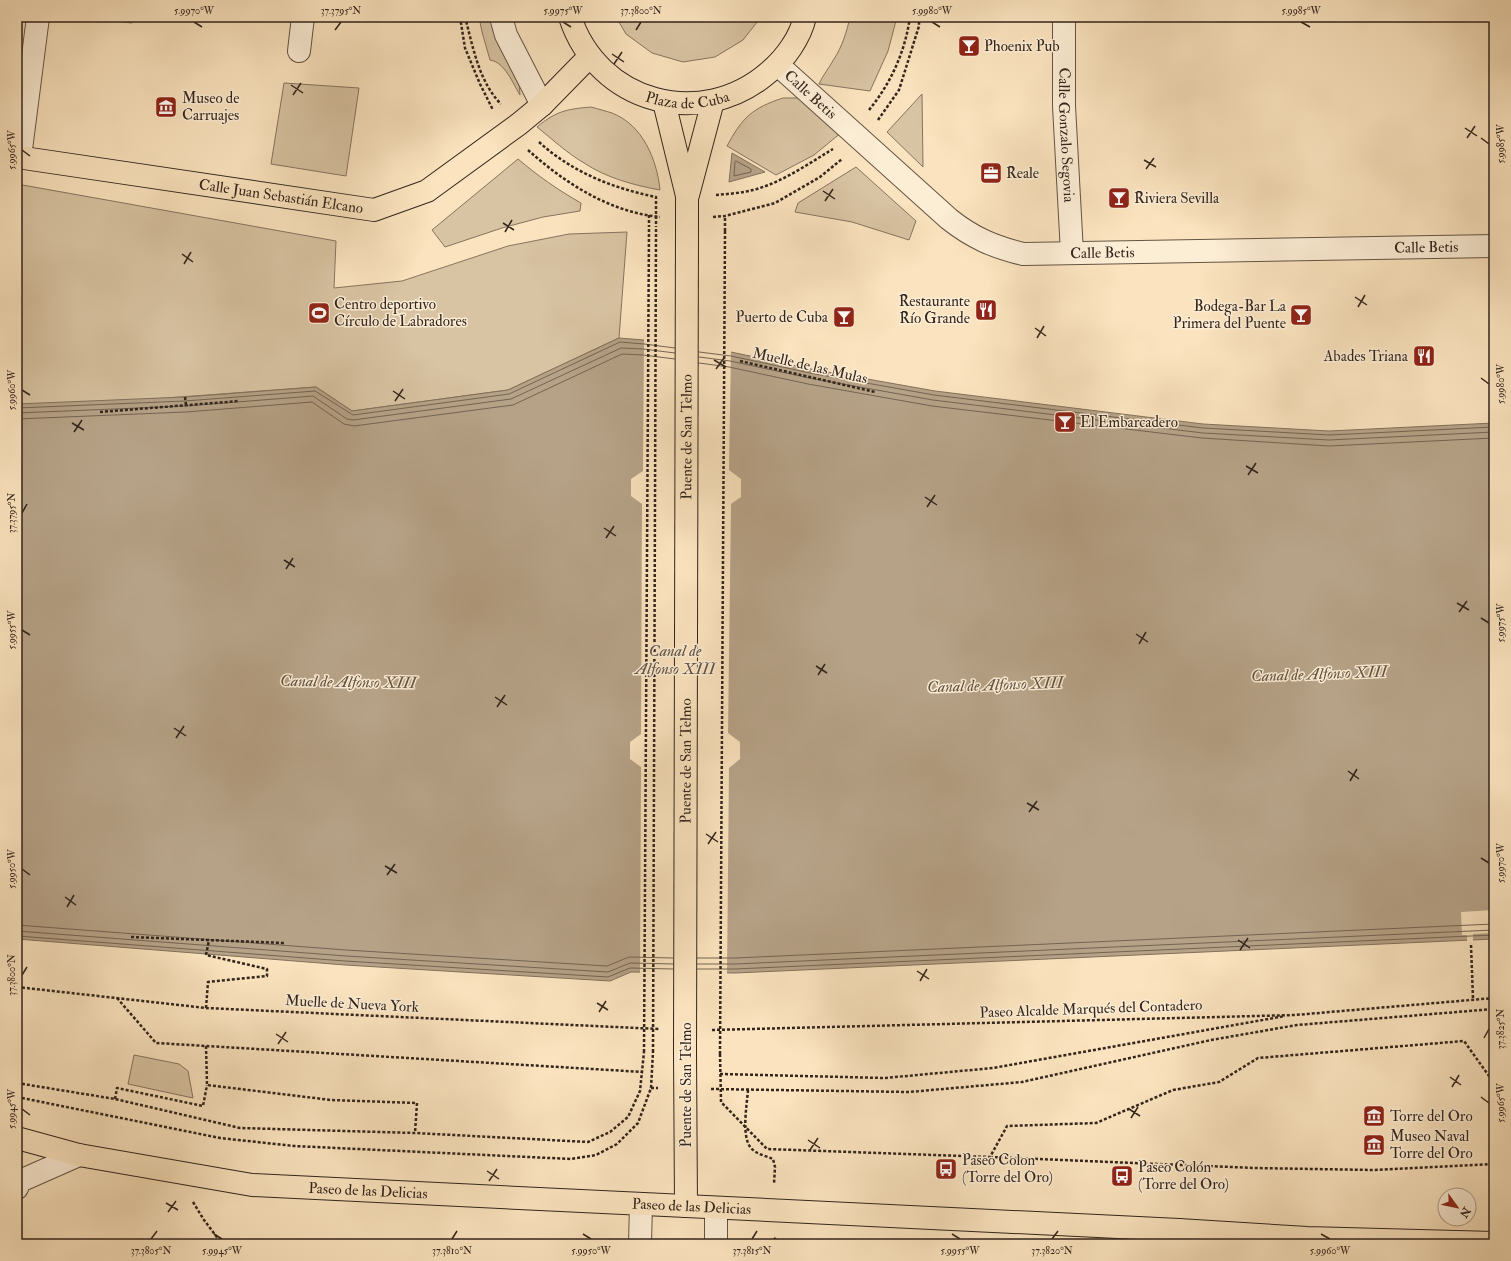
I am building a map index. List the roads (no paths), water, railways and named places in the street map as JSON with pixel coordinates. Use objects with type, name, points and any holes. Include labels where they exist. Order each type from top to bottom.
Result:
[{"type":"main road","name":"Plaza de Cuba","points":[[570,17],[575,31],[590,56],[611,77],[636,93],[664,102],[689,104],[713,101],[737,93],[759,81],[778,65],[794,44],[805,17]]},
{"type":"main road","name":"Calle Juan Sebastián Elcano","points":[[18,157],[374,210],[427,191],[519,124],[542,105],[590,56]]},
{"type":"main road","name":"Puente de San Telmo","points":[[687,196],[713,101]]},
{"type":"main road","name":"Puente de San Telmo","points":[[664,102],[687,196],[686,1206]]},
{"type":"main road","name":"Paseo de las Delicias","points":[[17,1138],[79,1155],[252,1185],[686,1206],[1183,1237],[1303,1241],[1494,1243]]},
{"type":"main road","name":"Paseo de las Delicias","points":[[17,1151],[79,1155]]},
{"type":"street","points":[[18,157],[38,17]]},
{"type":"street","points":[[299,51],[303,17]]},
{"type":"street","points":[[501,17],[506,35],[542,105]]},
{"type":"street","name":"Calle Gonzalo Segovia","points":[[1064,17],[1064,106],[1072,253]]},
{"type":"street","name":"Calle Betis","points":[[778,65],[965,232],[983,242],[1002,249],[1023,254],[1494,246]]},
{"type":"street","points":[[17,1188],[20,1181],[79,1155]]},
{"type":"street","points":[[640,1244],[641,1204]]},
{"type":"street","points":[[716,1208],[716,1244]]},
{"type":"water","points":[[732,153],[765,172],[729,182]]},
{"type":"water","name":"Canal de Alfonso XIII","points":[[619,338],[731,352],[811,369],[935,391],[1203,424],[1329,431],[1494,423],[1494,939],[735,973],[631,972],[610,981],[345,965],[17,939],[17,404],[185,397],[316,387],[352,411],[508,390]]},
{"type":"place","name":"Phoenix Pub","points":[[969,46]]},
{"type":"place","name":"Museo de Carruajes","points":[[166,107]]},
{"type":"place","name":"Reale","points":[[991,173]]},
{"type":"place","name":"Riviera Sevilla","points":[[1119,198]]},
{"type":"place","name":"Restaurante Río Grande","points":[[986,310]]},
{"type":"place","name":"Centro deportivo Círculo de Labradores","points":[[319,313]]},
{"type":"place","name":"Bodega-Bar La Primera del Puente","points":[[1301,315]]},
{"type":"place","name":"Puerto de Cuba","points":[[844,317]]},
{"type":"place","name":"Abades Triana","points":[[1424,356]]},
{"type":"place","name":"El Embarcadero","points":[[1065,422]]},
{"type":"place","name":"Torre del Oro","points":[[1374,1116]]},
{"type":"place","name":"Museo Naval Torre del Oro","points":[[1374,1145]]},
{"type":"place","name":"Paseo Colon (Torre del Oro)","points":[[946,1169]]},
{"type":"place","name":"Paseo Colón (Torre del Oro)","points":[[1122,1176]]}]
